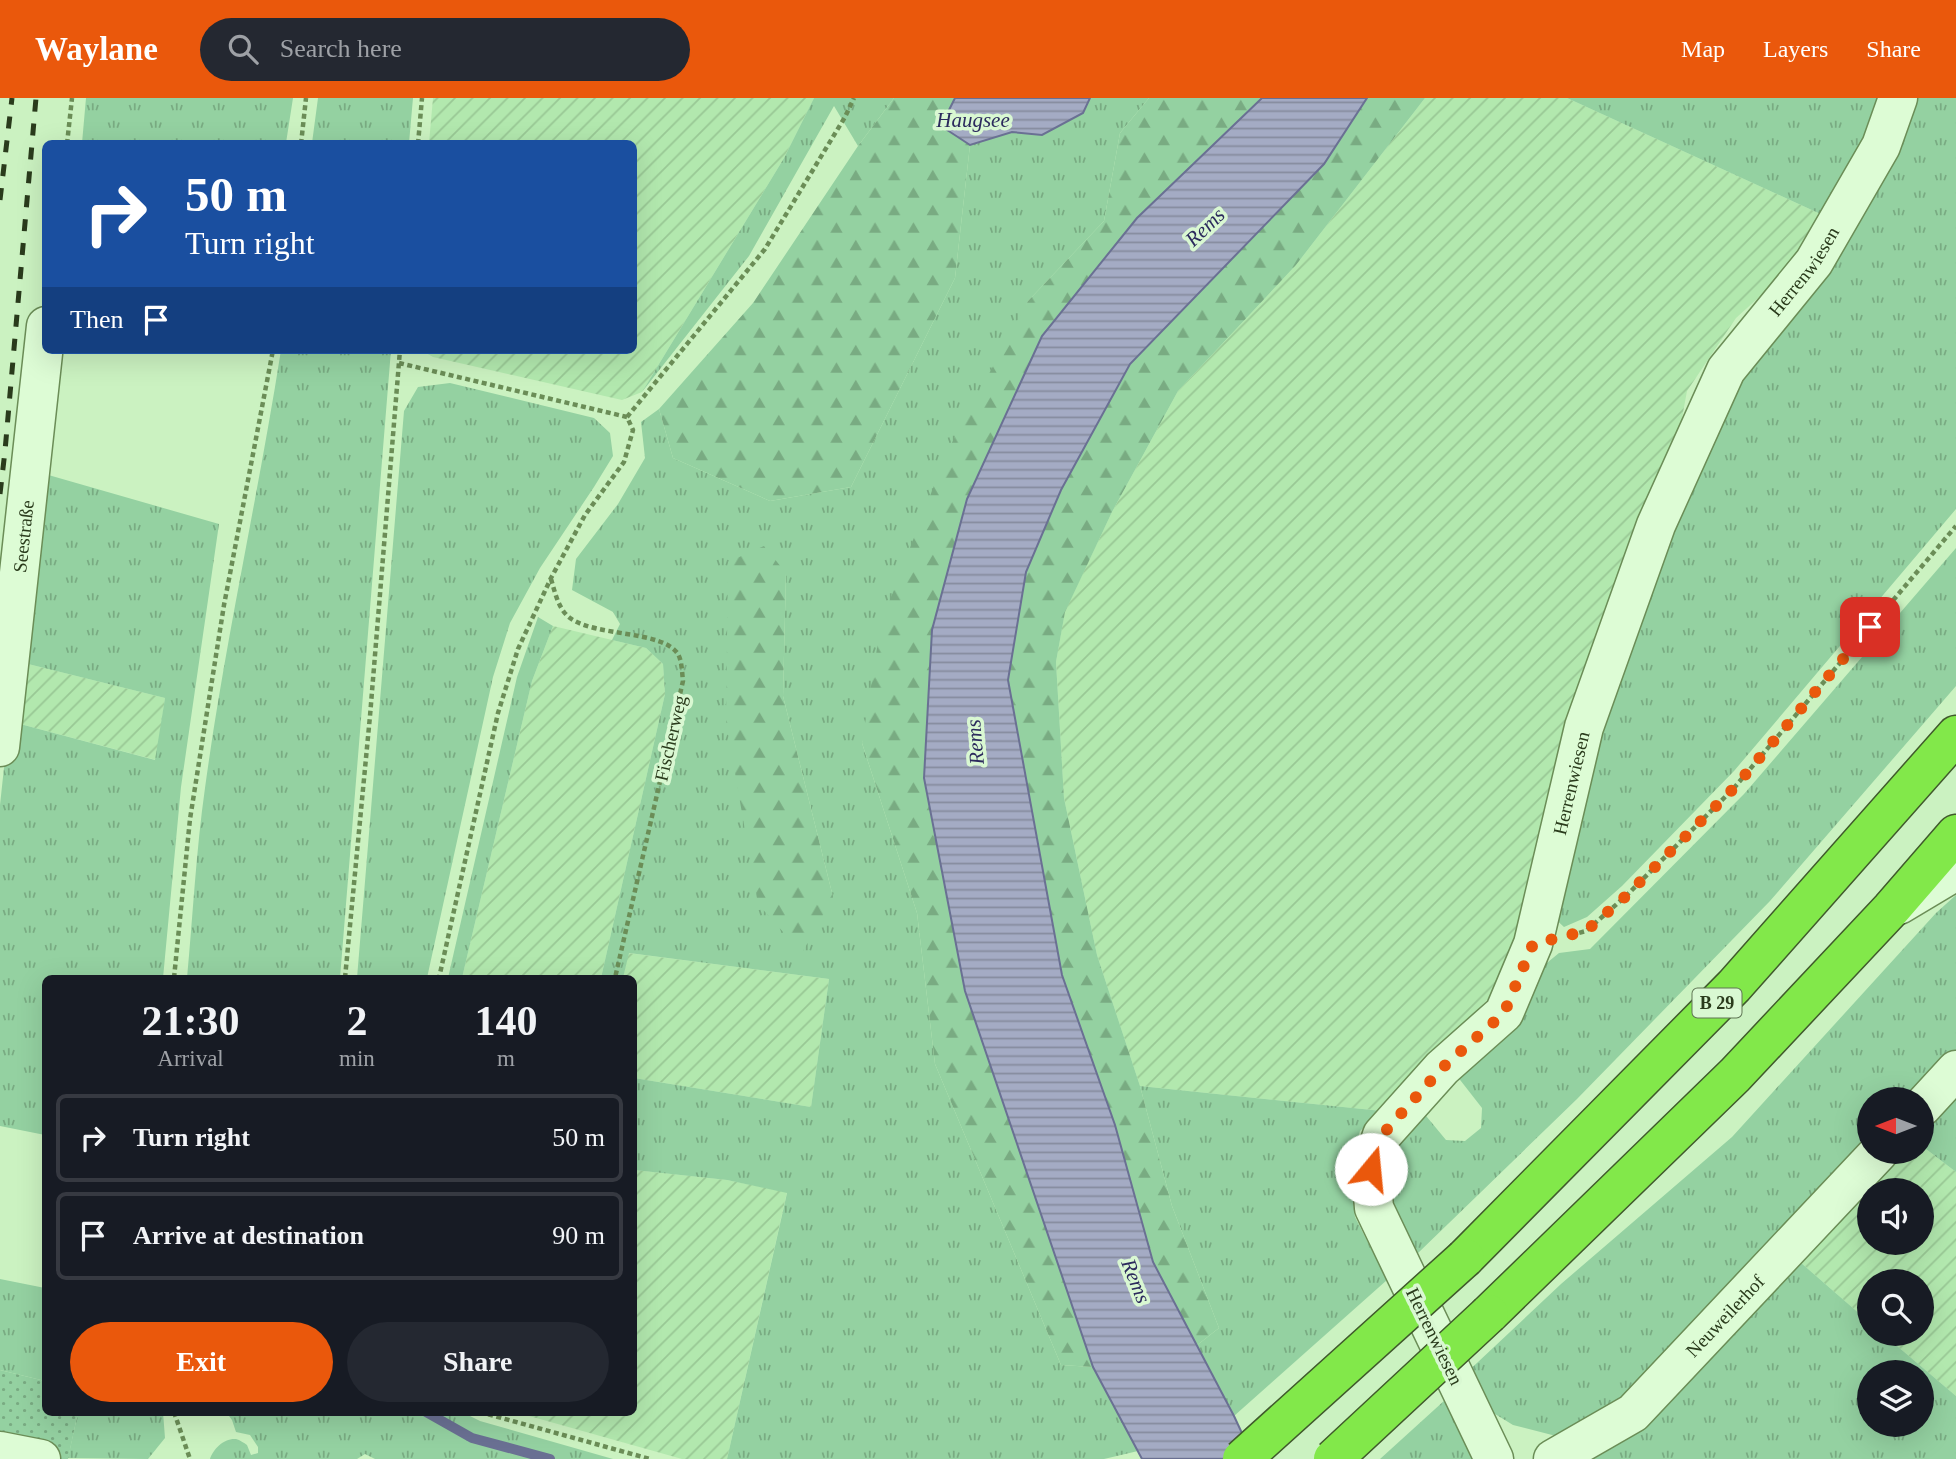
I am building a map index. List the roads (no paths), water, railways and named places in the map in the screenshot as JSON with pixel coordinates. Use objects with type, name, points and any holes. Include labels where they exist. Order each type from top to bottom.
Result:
[{"type":"highway","name":"B 29","points":[[1242,1459],[1465,1258],[1734,986],[1956,735]]},
{"type":"highway","points":[[1333,1459],[1489,1314],[1735,1075],[1891,909],[1956,834]]},
{"type":"street","name":"Herrenwiesen","points":[[1494,1459],[1374,1208],[1371,1169],[1382,1135],[1442,1068],[1504,1013],[1533,944],[1584,727],[1656,525],[1726,370],[1814,262],[1881,146],[1898,98]]},
{"type":"street","name":"Seestraße","points":[[0,747],[43,354]]},
{"type":"street","points":[[1891,909],[1956,871]]},
{"type":"street","points":[[1934,1094],[1956,1070]]},
{"type":"street","name":"Neuweilerhof","points":[[1553,1459],[1633,1413],[1868,1164]]},
{"type":"street","points":[[0,1451],[41,1459]]},
{"type":"water","name":"Haugsee","points":[[955,98],[1090,98],[1083,113],[1042,135],[1012,132],[970,145],[941,126]]},
{"type":"water","name":"Rems","points":[[1262,98],[1367,98],[1324,164],[1130,364],[1061,490],[1026,572],[1008,680],[1062,975],[1115,1125],[1153,1262],[1254,1459],[1142,1459],[1093,1367],[965,991],[924,778],[932,630],[967,499],[1042,336],[1137,218]]},
{"type":"waterway","points":[[433,1416],[472,1438],[550,1459]]},
{"type":"railway","points":[[0,200],[12,98]]},
{"type":"railway","points":[[0,494],[36,98]]}]
